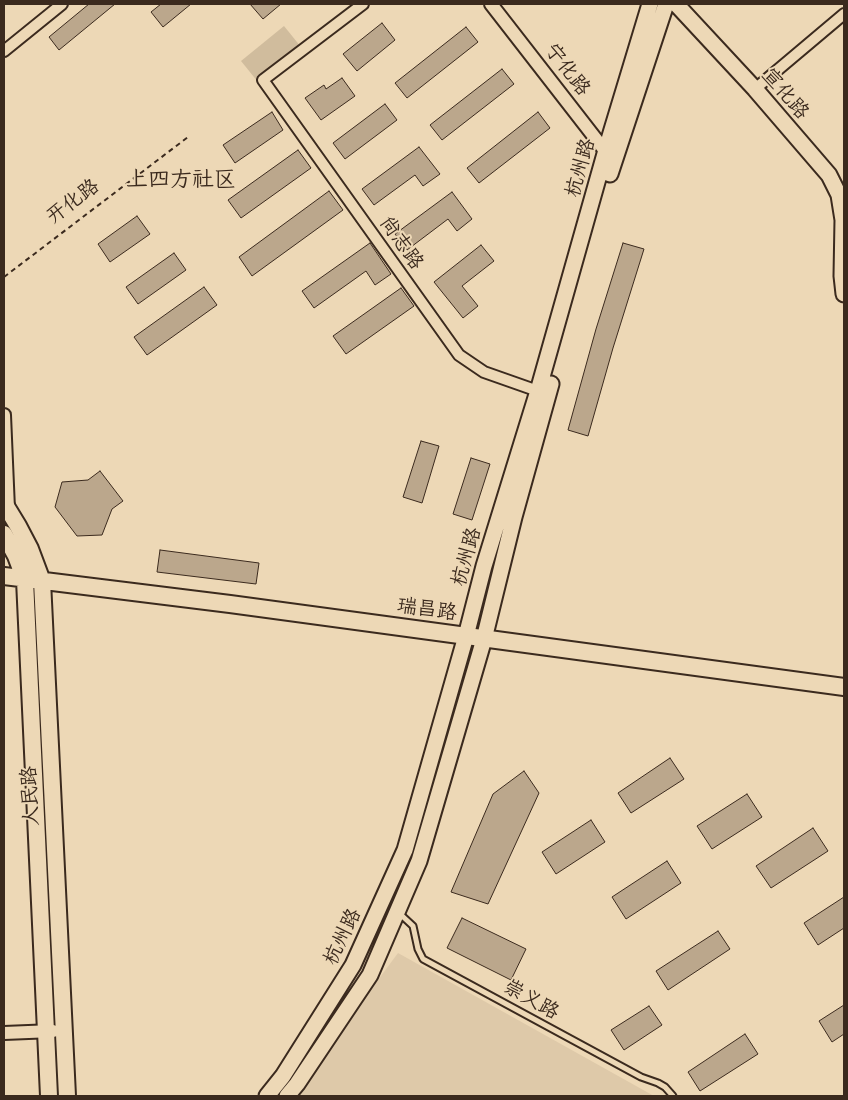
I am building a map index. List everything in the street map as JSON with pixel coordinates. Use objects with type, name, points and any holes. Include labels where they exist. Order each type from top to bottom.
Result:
[{"type":"main road","name":"杭州路","points":[[267,1096],[284,1076],[354,965],[405,850],[484,566],[611,155],[650,4]]},
{"type":"main road","name":"杭州路","points":[[288,1096],[370,975],[419,861],[484,639],[517,507],[604,192],[611,155],[666,4]]},
{"type":"main road","name":"宣化路","points":[[676,4],[755,88],[829,176],[839,195],[844,221],[842,276],[844,294]]},
{"type":"main road","name":"人民路","points":[[6,506],[30,549],[42,581],[67,1096]]},
{"type":"main road","name":"人民路","points":[[4,534],[16,556],[25,580],[49,1096]]},
{"type":"main road","name":"瑞昌路","points":[[4,576],[230,604],[844,687]]},
{"type":"street","points":[[4,51],[62,4]]},
{"type":"street","name":"尚志路","points":[[363,4],[263,80],[459,356],[484,372],[538,391]]},
{"type":"street","name":"宁化路","points":[[491,4],[611,155]]},
{"type":"street","points":[[755,88],[844,14]]},
{"type":"street","points":[[4,415],[6,506]]},
{"type":"street","points":[[4,1033],[63,1031]]},
{"type":"lane","name":"崇义路","points":[[397,911],[413,926],[418,949],[423,958],[641,1077],[658,1083],[665,1087],[673,1096]]},
{"type":"path","name":"开化路","points":[[4,277],[188,137]]},
{"type":"shaded area","points":[[284,26],[301,47],[258,82],[241,61]]},
{"type":"shaded area","points":[[398,953],[654,1096],[292,1096]]},
{"type":"building","points":[[89,4],[115,4],[59,50],[49,37]]},
{"type":"building","points":[[161,4],[191,4],[163,27],[151,12]]},
{"type":"building","points":[[250,4],[281,4],[263,19]]},
{"type":"building","points":[[382,23],[395,40],[357,71],[343,54]]},
{"type":"building","points":[[466,27],[478,42],[407,98],[395,83]]},
{"type":"building","points":[[502,69],[514,84],[442,140],[430,125]]},
{"type":"building","points":[[342,78],[355,96],[321,120],[305,98],[324,85],[326,89]]},
{"type":"building","points":[[385,104],[397,120],[345,159],[333,143]]},
{"type":"building","points":[[272,112],[283,130],[235,163],[223,145]]},
{"type":"building","points":[[538,112],[550,128],[479,183],[467,168]]},
{"type":"building","points":[[419,147],[440,174],[423,186],[415,175],[374,205],[362,189]]},
{"type":"building","points":[[298,150],[311,168],[241,218],[228,200]]},
{"type":"building","points":[[329,191],[343,210],[252,276],[239,257]]},
{"type":"building","points":[[452,192],[472,219],[457,231],[448,219],[407,250],[395,234]]},
{"type":"building","points":[[137,216],[150,234],[110,262],[98,244]]},
{"type":"building","points":[[370,243],[391,274],[375,285],[366,271],[314,308],[302,291]]},
{"type":"building","points":[[623,243],[644,249],[588,436],[568,430],[596,329]]},
{"type":"building","points":[[481,245],[494,261],[462,286],[478,306],[463,318],[434,282]]},
{"type":"building","points":[[174,253],[186,270],[138,304],[126,287]]},
{"type":"building","points":[[204,287],[217,305],[147,355],[134,337]]},
{"type":"building","points":[[401,288],[414,306],[346,354],[333,336]]},
{"type":"building","points":[[421,441],[439,446],[422,503],[403,497]]},
{"type":"building","points":[[471,458],[490,464],[472,520],[453,514]]},
{"type":"building","points":[[100,471],[123,501],[112,509],[102,535],[77,536],[55,507],[62,482],[88,480]]},
{"type":"building","points":[[160,550],[259,563],[256,584],[157,572]]},
{"type":"building","points":[[670,758],[684,779],[631,813],[618,793]]},
{"type":"building","points":[[524,771],[539,793],[488,904],[451,892],[493,794]]},
{"type":"building","points":[[747,794],[762,817],[712,849],[697,826]]},
{"type":"building","points":[[591,820],[605,842],[556,874],[542,852]]},
{"type":"building","points":[[813,828],[828,851],[771,888],[756,866]]},
{"type":"building","points":[[667,861],[681,883],[626,919],[612,897]]},
{"type":"building","points":[[844,897],[844,928],[818,945],[804,923]]},
{"type":"building","points":[[462,918],[526,949],[511,980],[447,948]]},
{"type":"building","points":[[718,931],[730,949],[668,990],[656,971]]},
{"type":"building","points":[[844,1005],[844,1034],[832,1042],[819,1021]]},
{"type":"building","points":[[649,1006],[662,1025],[624,1050],[611,1030]]},
{"type":"building","points":[[745,1034],[758,1054],[700,1091],[688,1072]]},
{"type":"district","name":"上四方社区","points":[[181,180]]}]
